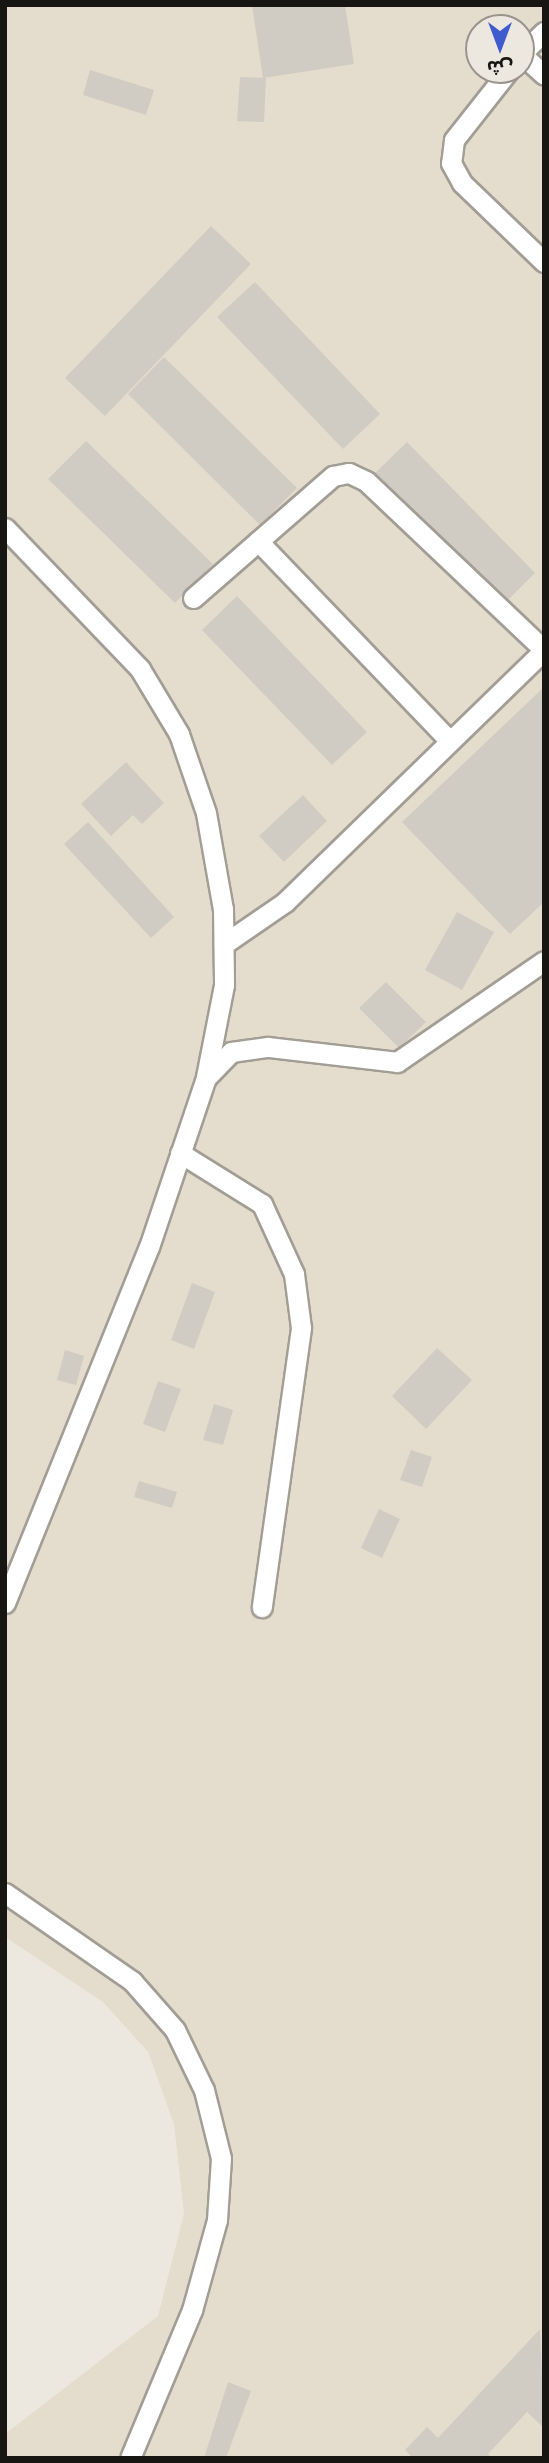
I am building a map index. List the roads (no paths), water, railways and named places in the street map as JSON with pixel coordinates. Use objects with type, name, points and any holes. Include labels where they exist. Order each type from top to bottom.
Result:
[{"type":"lane","points":[[498,84],[454,140],[451,163],[462,183],[544,262]]},
{"type":"lane","points":[[193,598],[333,476],[349,473],[366,481],[544,650],[448,739],[285,902],[224,944]]},
{"type":"lane","points":[[5,528],[140,669],[179,734],[206,813],[224,944],[225,985],[206,1078],[180,1153],[5,1603]]},
{"type":"lane","points":[[258,541],[448,739]]},
{"type":"lane","points":[[206,1078],[230,1052],[268,1047],[397,1062],[544,961]]},
{"type":"lane","points":[[180,1153],[262,1204],[294,1274],[301,1328],[262,1607]]},
{"type":"lane","points":[[5,1893],[132,1981],[175,2030],[204,2090],[221,2158],[217,2220],[192,2310],[130,2458]]}]
